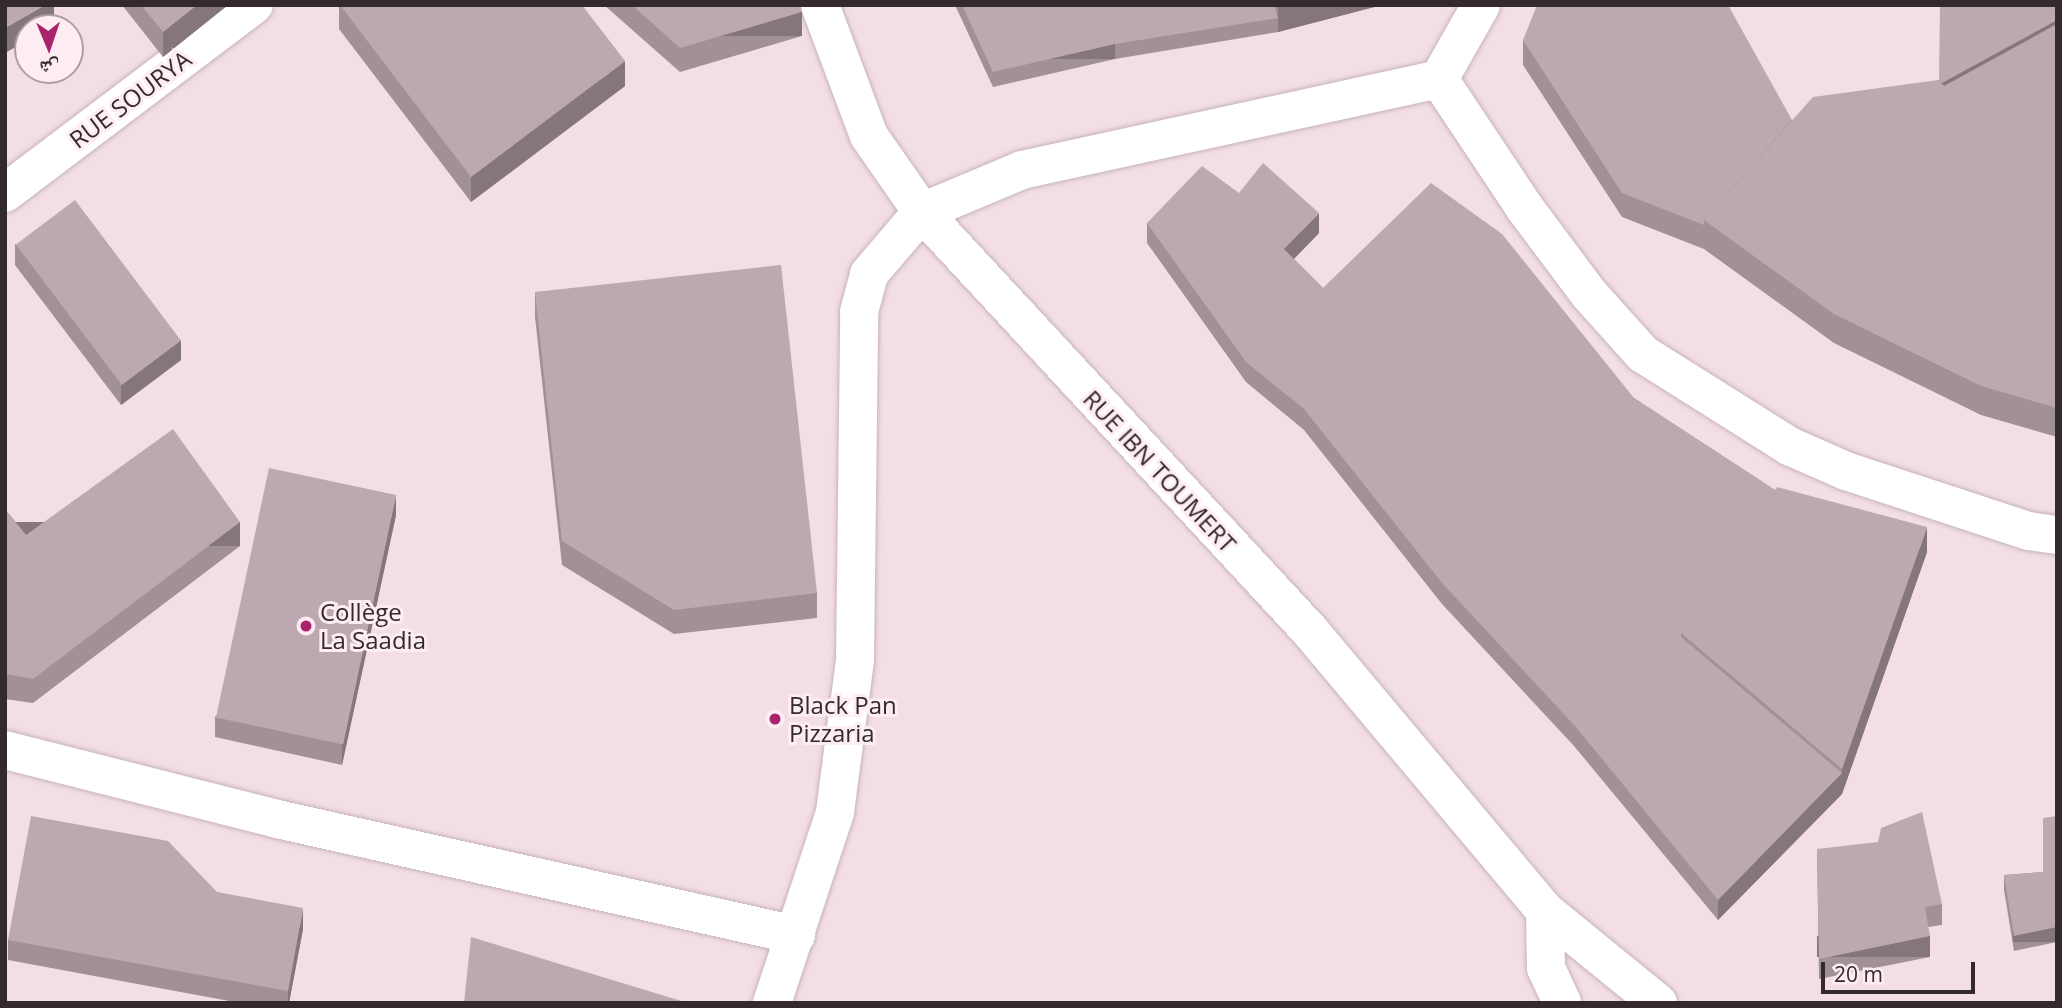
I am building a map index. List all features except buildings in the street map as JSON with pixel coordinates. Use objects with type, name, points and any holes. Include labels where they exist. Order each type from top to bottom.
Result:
[{"type":"street","name":"RUE SOURYA","points":[[5,193],[254,5]]},
{"type":"street","name":"RUE IBN TOUMERT","points":[[820,5],[869,136],[922,212],[1311,632],[1545,911],[1658,1003]]},
{"type":"street","points":[[772,1003],[835,812],[855,661],[859,312],[869,274],[922,212],[1022,170],[1439,79],[1481,5]]},
{"type":"street","points":[[1439,79],[1524,207],[1589,294],[1643,354],[1789,446],[1846,471],[2028,531],[2057,535]]},
{"type":"street","points":[[5,750],[277,819],[796,935]]},
{"type":"street","points":[[1545,911],[1543,986],[1562,1003]]},
{"type":"place","name":"Collège La Saadia","points":[[306,626]]},
{"type":"place","name":"Black Pan Pizzaria","points":[[775,719]]}]
